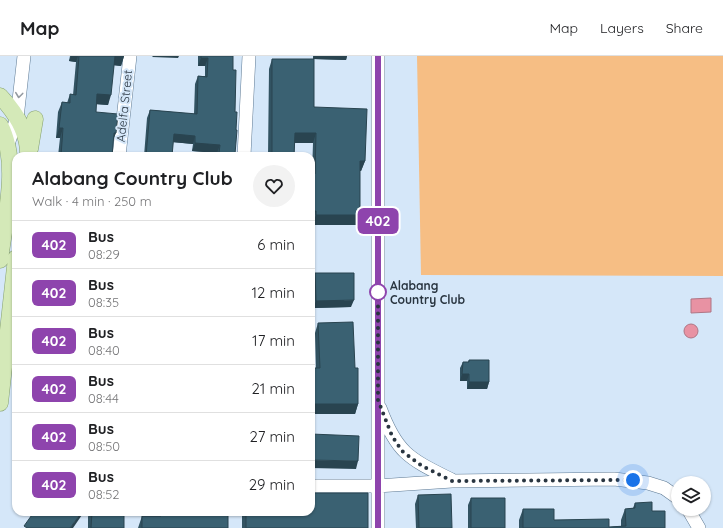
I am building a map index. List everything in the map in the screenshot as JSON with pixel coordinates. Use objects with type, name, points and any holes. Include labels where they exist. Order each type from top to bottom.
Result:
[{"type":"main road","points":[[0,96],[17,118],[25,135],[27,152]]},
{"type":"main road","points":[[29,152],[35,119]]},
{"type":"main road","points":[[0,125],[8,144],[11,171],[0,260]]},
{"type":"main road","points":[[0,403],[12,294]]},
{"type":"street","points":[[8,144],[17,118],[24,56]]},
{"type":"street","name":"Adelfa Street","points":[[119,152],[130,56]]},
{"type":"street","points":[[244,152],[249,56]]},
{"type":"street","points":[[378,56],[378,528]]},
{"type":"street","points":[[8,144],[25,135]]},
{"type":"street","points":[[378,400],[388,426],[402,451],[422,466],[452,481]]},
{"type":"street","points":[[315,486],[377,486],[452,481],[627,479],[659,486],[671,494]]},
{"type":"street","points":[[692,516],[699,528]]},
{"type":"shaded area","points":[[417,56],[723,56],[723,276],[421,275]]},
{"type":"shaded area","points":[[711,298],[711,312],[691,313],[691,299]]},
{"type":"shaded area","points":[[691,324],[696,326],[698,331],[696,336],[691,338],[686,336],[684,331],[686,326]]},
{"type":"building","points":[[79,56],[115,56],[111,95],[97,94],[96,112],[118,114],[112,152],[61,152],[63,128],[59,128],[62,102],[70,103],[70,94],[76,95]]},
{"type":"building","points":[[201,56],[233,56],[233,70],[236,70],[235,112],[237,112],[235,152],[219,152],[220,145],[195,143],[195,136],[174,134],[172,152],[146,152],[150,110],[197,114],[198,76],[207,77],[208,58],[201,58]]},
{"type":"building","points":[[272,59],[314,59],[314,107],[367,109],[365,161],[360,161],[360,215],[316,215],[316,133],[295,133],[294,152],[272,152]]},
{"type":"building","points":[[315,273],[354,273],[354,300],[316,301]]},
{"type":"building","points":[[353,322],[355,368],[358,368],[358,404],[315,404],[315,368],[320,368],[318,323]]},
{"type":"building","points":[[469,360],[489,360],[489,382],[469,382],[469,374],[462,374],[463,362],[469,362]]},
{"type":"building","points":[[315,434],[359,436],[358,461],[315,460]]},
{"type":"building","points":[[315,493],[368,493],[368,528],[246,528],[246,516],[315,516]]},
{"type":"building","points":[[451,494],[452,528],[419,528],[418,495]]},
{"type":"building","points":[[471,498],[505,498],[505,528],[471,528]]},
{"type":"building","points":[[652,502],[652,511],[665,511],[665,528],[523,528],[523,509],[554,509],[554,520],[609,519],[609,527],[626,526],[625,509],[635,508],[635,503]]},
{"type":"building","points":[[31,516],[79,516],[70,528],[27,528],[24,526]]},
{"type":"building","points":[[92,516],[124,516],[124,528],[91,528]]},
{"type":"building","points":[[142,516],[228,516],[228,528],[142,528]]},
{"type":"bus line","name":"402","points":[[378,56],[378,528]]},
{"type":"place","name":"Alabang Country Club","points":[[378,292]]},
{"type":"route","points":[[378,292],[378,400],[392,436],[402,451],[422,466],[452,481],[633,480]]}]
